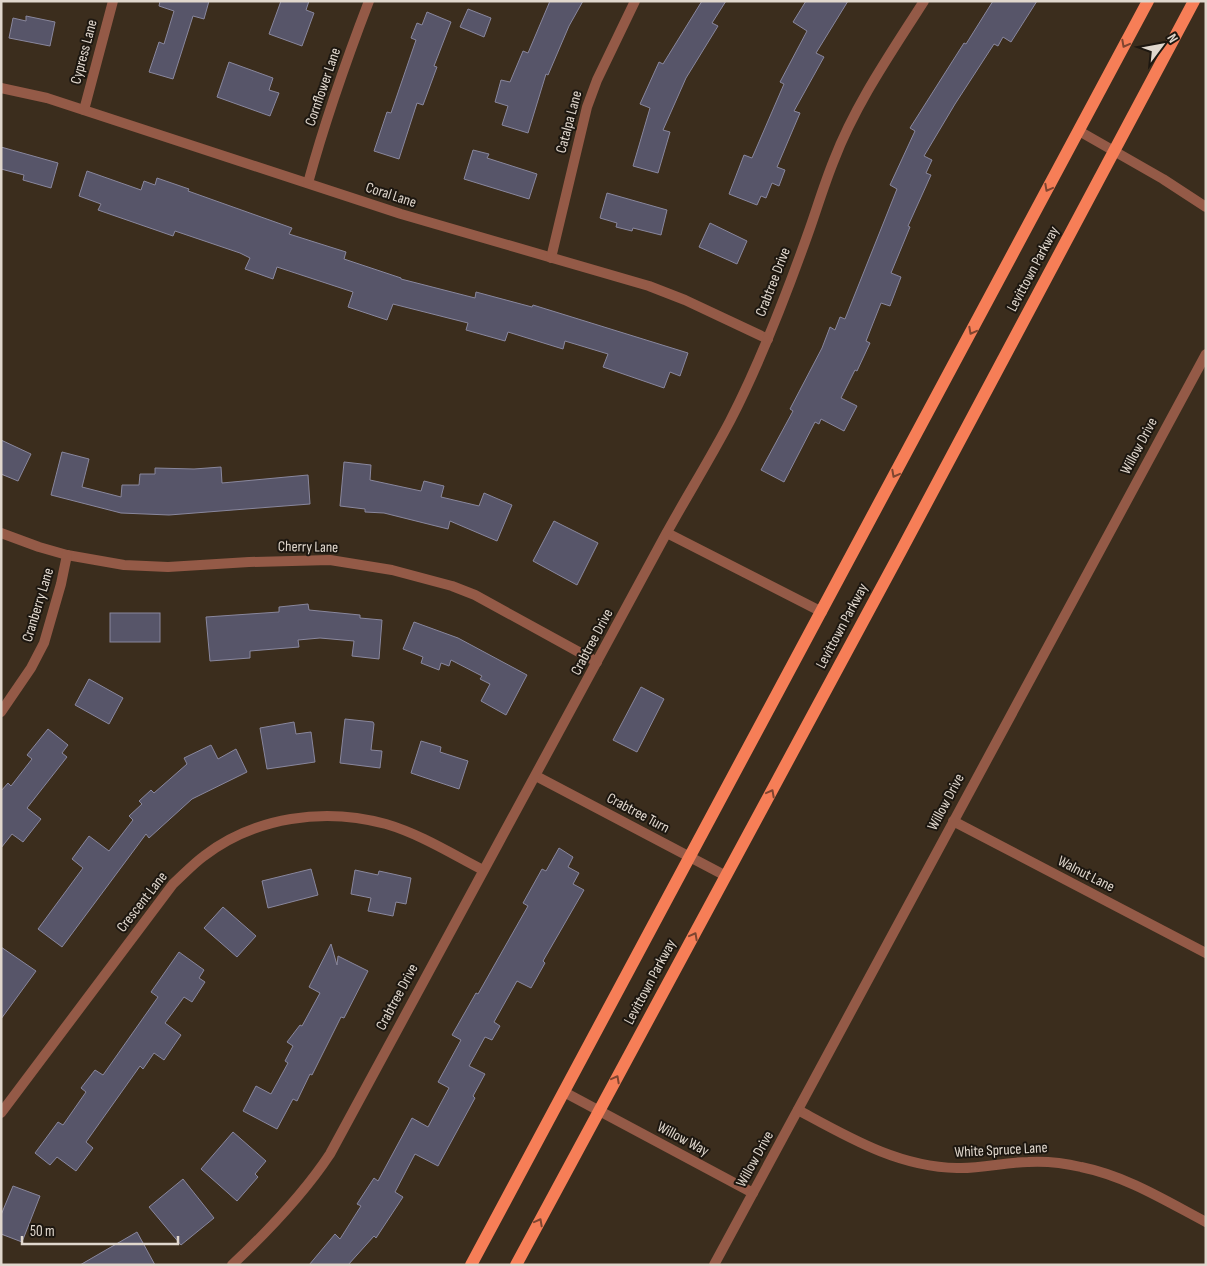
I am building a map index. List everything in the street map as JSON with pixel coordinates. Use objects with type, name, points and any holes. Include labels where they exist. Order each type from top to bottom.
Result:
[{"type":"main road","name":"Levittown Parkway","points":[[472,1265],[1148,1]]},
{"type":"main road","name":"Levittown Parkway","points":[[516,1265],[1194,1]]},
{"type":"street","name":"Cypress Lane","points":[[84,110],[113,1]]},
{"type":"street","name":"Cornflower Lane","points":[[308,183],[316,152],[345,64],[369,1]]},
{"type":"street","name":"Catalpa Lane","points":[[551,258],[587,107],[609,53],[635,1]]},
{"type":"street","name":"Crabtree Drive","points":[[232,1265],[254,1245],[318,1172],[326,1160],[667,533],[730,422],[768,338],[834,160],[854,115],[924,1]]},
{"type":"street","name":"Coral Lane","points":[[1,88],[47,98],[401,214],[649,286],[685,300],[768,338]]},
{"type":"street","points":[[1079,131],[1115,150],[1206,207]]},
{"type":"street","name":"Willow Drive","points":[[714,1265],[1206,354]]},
{"type":"street","name":"Cherry Lane","points":[[1,533],[67,555],[124,565],[168,567],[330,560],[392,570],[445,584],[475,595],[598,662]]},
{"type":"street","points":[[667,533],[822,612]]},
{"type":"street","name":"Cranberry Lane","points":[[1,712],[27,675],[44,643],[61,584],[67,555]]},
{"type":"street","name":"Crabtree Turn","points":[[536,776],[726,876]]},
{"type":"street","name":"Crescent Lane","points":[[1,1113],[173,884],[203,856],[226,841],[264,825],[291,818],[319,816],[360,818],[387,824],[413,834],[483,870]]},
{"type":"street","name":"Walnut Lane","points":[[953,821],[1206,953]]},
{"type":"street","name":"Willow Way","points":[[564,1092],[753,1193]]},
{"type":"street","name":"White Spruce Lane","points":[[798,1110],[866,1146],[891,1156],[918,1163],[958,1168],[1029,1162],[1055,1163],[1082,1167],[1108,1174],[1133,1184],[1206,1222]]},
{"type":"building","points":[[160,1],[209,1],[204,19],[193,16],[173,79],[149,72],[159,42],[164,44],[174,11],[159,6]]},
{"type":"building","points":[[281,1],[309,1],[306,10],[314,13],[302,46],[269,34]]},
{"type":"building","points":[[550,1],[583,1],[569,26],[548,75],[546,74],[528,133],[502,125],[508,106],[495,102],[501,80],[510,82],[523,51],[528,53]]},
{"type":"building","points":[[702,1],[726,1],[712,23],[718,26],[686,78],[663,130],[670,132],[658,173],[633,166],[650,108],[640,104],[659,62],[663,64]]},
{"type":"building","points":[[806,1],[848,1],[816,53],[824,57],[794,111],[800,113],[777,167],[785,170],[779,186],[772,183],[766,198],[761,196],[757,205],[729,194],[744,155],[752,158],[784,84],[780,82],[807,31],[793,22]]},
{"type":"building","points":[[993,1],[1037,1],[1011,42],[1003,37],[998,46],[994,44],[924,156],[932,160],[926,173],[931,175],[908,226],[910,227],[891,273],[901,277],[890,306],[881,303],[866,341],[870,343],[857,371],[855,370],[841,398],[857,406],[844,431],[821,419],[819,424],[815,422],[784,482],[761,470],[793,411],[790,409],[822,348],[830,327],[835,330],[840,317],[845,319],[897,189],[890,185],[915,131],[910,128]]},
{"type":"building","points":[[468,9],[491,18],[484,37],[460,27]]},
{"type":"building","points":[[427,12],[451,22],[434,66],[437,67],[423,105],[417,103],[399,159],[374,151],[387,112],[391,113],[416,40],[411,38],[417,23],[422,25]]},
{"type":"building","points":[[26,16],[55,22],[50,46],[9,38],[13,18],[26,21]]},
{"type":"building","points":[[229,62],[273,78],[269,90],[279,93],[270,116],[217,97]]},
{"type":"building","points":[[1,147],[58,163],[51,188],[23,180],[24,175],[1,169]]},
{"type":"building","points":[[473,150],[489,154],[487,158],[537,174],[529,199],[464,179]]},
{"type":"building","points":[[87,171],[141,190],[144,181],[155,185],[157,178],[292,228],[289,234],[346,252],[344,259],[401,279],[475,298],[476,292],[532,307],[533,305],[688,353],[680,376],[670,372],[664,388],[603,367],[608,354],[565,341],[563,349],[508,332],[505,341],[466,330],[468,323],[393,304],[387,320],[348,307],[353,292],[277,267],[273,279],[245,269],[250,258],[240,253],[175,231],[173,236],[98,210],[101,204],[79,196]]},
{"type":"building","points":[[607,193],[667,210],[661,235],[633,228],[632,231],[616,227],[617,223],[600,218]]},
{"type":"building","points":[[710,223],[747,241],[737,264],[699,247]]},
{"type":"building","points":[[1,440],[31,454],[18,481],[1,474]]},
{"type":"building","points":[[62,452],[89,459],[82,487],[121,497],[122,485],[139,485],[140,474],[155,474],[155,468],[194,469],[221,467],[222,483],[308,475],[310,504],[169,515],[121,513],[51,495]]},
{"type":"building","points":[[344,462],[371,465],[370,480],[421,491],[424,481],[444,486],[441,497],[479,506],[484,493],[512,505],[497,541],[450,521],[448,529],[384,513],[365,512],[365,509],[340,506]]},
{"type":"building","points":[[554,521],[598,543],[577,585],[533,561]]},
{"type":"building","points":[[308,604],[309,610],[360,615],[360,618],[382,620],[379,659],[352,656],[354,641],[320,638],[298,640],[299,647],[250,651],[250,658],[210,661],[206,617],[279,612],[279,607]]},
{"type":"building","points":[[110,613],[160,613],[160,642],[110,642]]},
{"type":"building","points":[[414,622],[458,638],[527,675],[506,715],[481,701],[490,684],[480,679],[482,676],[451,660],[449,666],[441,663],[439,670],[421,663],[423,657],[403,649]]},
{"type":"building","points":[[89,679],[123,698],[109,724],[75,705]]},
{"type":"building","points":[[641,687],[664,699],[637,752],[613,740]]},
{"type":"building","points":[[345,719],[373,722],[371,750],[382,751],[380,768],[340,763]]},
{"type":"building","points":[[294,722],[296,734],[311,732],[315,762],[267,769],[260,728]]},
{"type":"building","points":[[48,729],[68,745],[62,753],[67,757],[27,808],[41,819],[23,842],[12,834],[1,848],[1,791],[8,783],[11,786],[32,759],[27,755]]},
{"type":"building","points":[[421,741],[441,747],[440,752],[468,761],[459,789],[411,773]]},
{"type":"building","points":[[211,745],[218,759],[236,749],[247,772],[192,799],[149,838],[146,834],[62,947],[38,929],[83,868],[72,859],[89,836],[109,851],[133,820],[129,816],[142,804],[139,801],[151,790],[154,793],[187,764],[184,758]]},
{"type":"building","points":[[559,848],[573,857],[568,867],[579,873],[573,884],[584,890],[543,961],[545,963],[531,988],[517,981],[494,1022],[500,1026],[492,1040],[485,1037],[469,1066],[485,1074],[473,1096],[475,1098],[438,1166],[415,1154],[395,1192],[403,1197],[376,1238],[374,1236],[348,1265],[309,1265],[335,1234],[340,1239],[361,1206],[357,1204],[374,1178],[378,1181],[412,1118],[428,1127],[449,1088],[438,1082],[461,1040],[452,1035],[476,993],[478,994],[528,906],[523,903],[542,869],[546,871]]},
{"type":"building","points":[[311,869],[318,895],[268,908],[262,881]]},
{"type":"building","points":[[355,870],[378,875],[379,871],[411,878],[406,904],[396,902],[393,916],[368,911],[371,898],[351,894]]},
{"type":"building","points":[[223,907],[256,936],[237,957],[204,928]]},
{"type":"building","points":[[331,944],[337,965],[338,956],[368,971],[344,1018],[341,1017],[312,1075],[310,1074],[297,1101],[293,1099],[277,1129],[243,1111],[256,1086],[271,1094],[288,1063],[285,1061],[293,1046],[287,1042],[300,1025],[302,1026],[320,993],[309,987]]},
{"type":"building","points":[[1,947],[36,971],[1,1019]]},
{"type":"building","points":[[179,952],[204,970],[199,978],[205,982],[192,1002],[184,997],[165,1023],[181,1035],[164,1060],[154,1053],[143,1069],[140,1066],[86,1142],[93,1148],[76,1171],[57,1157],[50,1165],[35,1153],[58,1122],[63,1125],[86,1092],[81,1088],[95,1070],[103,1075],[158,997],[151,992]]},
{"type":"building","points":[[233,1132],[266,1161],[255,1174],[258,1177],[237,1201],[201,1169]]},
{"type":"building","points":[[183,1179],[214,1218],[181,1245],[149,1207]]},
{"type":"building","points":[[13,1186],[40,1196],[22,1242],[1,1234],[1,1215]]},
{"type":"building","points":[[137,1232],[155,1265],[80,1265]]}]
